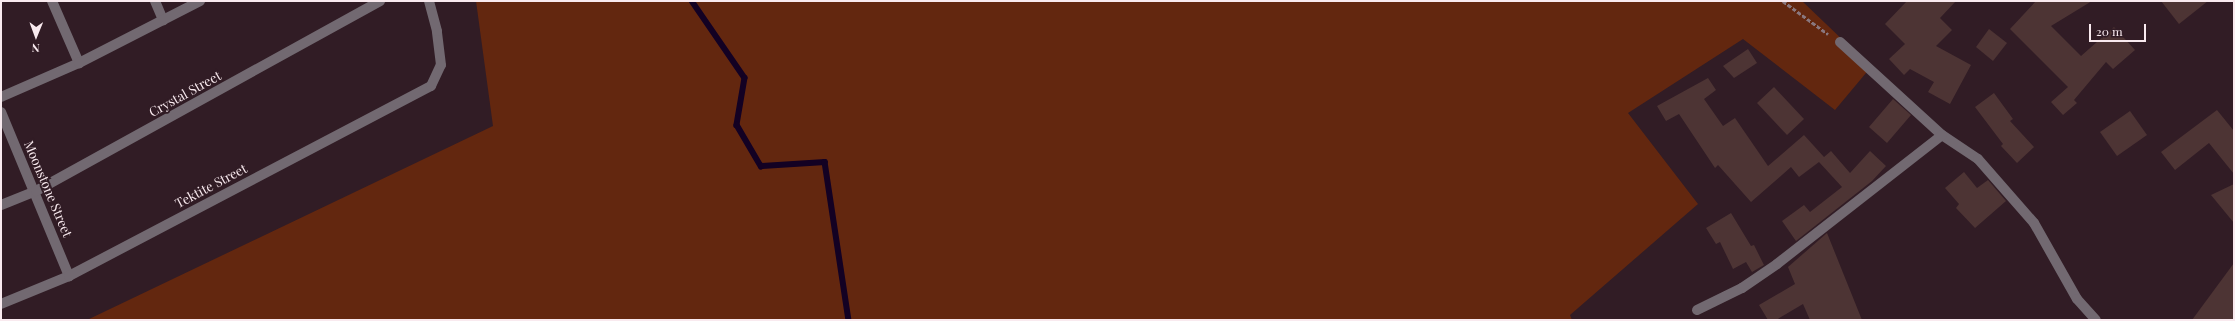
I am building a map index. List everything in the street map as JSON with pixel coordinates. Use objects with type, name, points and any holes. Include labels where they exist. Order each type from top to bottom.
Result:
[{"type":"street","points":[[52,1],[79,63]]},
{"type":"street","points":[[155,1],[163,20]]},
{"type":"street","points":[[1,97],[79,63],[200,1]]},
{"type":"street","name":"Crystal Street","points":[[1,204],[36,191],[380,1]]},
{"type":"street","name":"Tektite Street","points":[[1,304],[69,276],[431,86],[441,65],[437,31],[429,1]]},
{"type":"street","points":[[1840,42],[1942,135],[1978,159],[2034,223],[2077,298],[2096,320]]},
{"type":"street","name":"Moonstone Street","points":[[1,112],[36,191],[69,276]]},
{"type":"street","points":[[1697,310],[1742,288],[1778,264],[1942,135]]},
{"type":"path","points":[[1783,1],[1840,42]]},
{"type":"shaded area","points":[[476,1],[1802,1],[1871,67],[1835,110],[1743,39],[1628,113],[1698,204],[1570,315],[1572,320],[87,320],[493,126]]},
{"type":"building","points":[[1907,1],[1956,1],[1940,18],[1952,30],[1936,46],[1971,65],[1950,104],[1928,92],[1934,82],[1910,69],[1904,75],[1889,59],[1905,44],[1885,24]]},
{"type":"building","points":[[2036,1],[2092,1],[2051,26],[2081,56],[2114,27],[2135,50],[2113,69],[2106,62],[2074,100],[2077,103],[2063,115],[2051,102],[2068,87],[2010,29]]},
{"type":"building","points":[[2161,1],[2208,1],[2179,24]]},
{"type":"building","points":[[1989,29],[2007,43],[1993,61],[1976,47]]},
{"type":"building","points":[[1748,49],[1757,63],[1734,78],[1723,66]]},
{"type":"building","points":[[1708,78],[1716,90],[1704,99],[1723,126],[1735,118],[1768,166],[1804,135],[1824,157],[1831,151],[1850,173],[1870,151],[1886,166],[1872,181],[1796,241],[1782,221],[1804,205],[1810,212],[1842,187],[1819,162],[1799,177],[1791,167],[1751,202],[1718,165],[1715,168],[1679,114],[1666,121],[1657,106]]},
{"type":"building","points":[[1774,87],[1804,119],[1787,135],[1757,103]]},
{"type":"building","points":[[1994,93],[2013,119],[2010,121],[2034,147],[2017,163],[2001,146],[2003,144],[1975,107]]},
{"type":"building","points":[[1893,99],[1911,115],[1887,143],[1869,127]]},
{"type":"building","points":[[2217,110],[2234,131],[2234,174],[2209,143],[2175,170],[2161,152]]},
{"type":"building","points":[[2130,111],[2147,135],[2117,156],[2100,132]]},
{"type":"building","points":[[1964,172],[1977,188],[1988,180],[2006,201],[1975,228],[1956,208],[1959,204],[1945,188]]},
{"type":"building","points":[[2234,184],[2234,223],[2211,195]]},
{"type":"building","points":[[1731,213],[1751,246],[1754,245],[1764,265],[1752,272],[1746,262],[1733,269],[1720,242],[1716,244],[1706,228]]},
{"type":"building","points":[[1827,233],[1862,320],[1810,320],[1803,304],[1776,320],[1768,320],[1759,305],[1795,284],[1788,267]]},
{"type":"building","points":[[2234,263],[2234,320],[2192,320]]},
{"type":"waterway","points":[[692,1],[745,78],[737,125],[761,166],[825,162],[849,320]]}]
